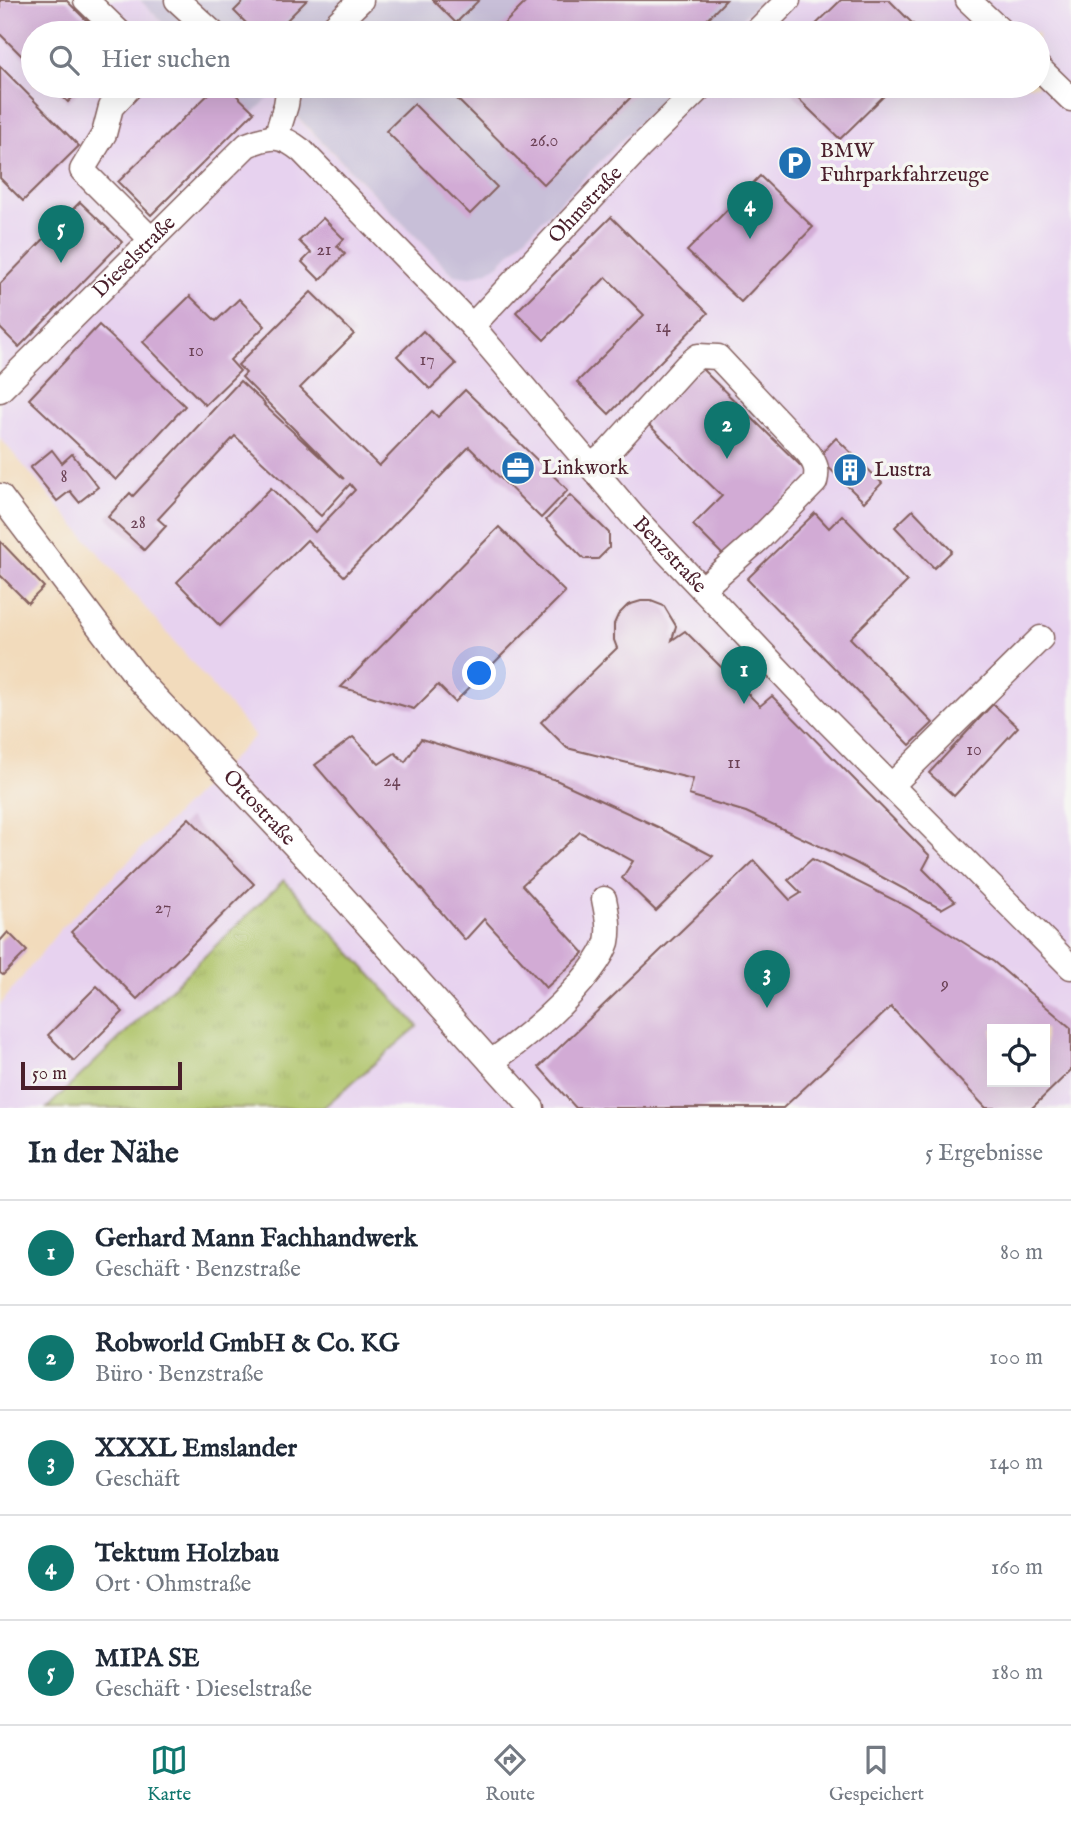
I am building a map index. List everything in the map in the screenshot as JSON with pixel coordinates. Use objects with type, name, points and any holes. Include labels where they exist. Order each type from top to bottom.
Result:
[{"type":"street","points":[[86,0],[108,21]]},
{"type":"street","points":[[177,0],[200,21]]},
{"type":"street","points":[[339,21],[361,0]]},
{"type":"street","points":[[767,21],[788,0]]},
{"type":"street","points":[[968,0],[990,21]]},
{"type":"street","points":[[1050,79],[1071,99]]},
{"type":"street","points":[[120,98],[111,107],[104,134],[82,170],[151,239]]},
{"type":"street","points":[[276,137],[287,98]]},
{"type":"street","name":"Ohmstraße","points":[[472,326],[639,148],[690,98]]},
{"type":"street","name":"Dieselstraße","points":[[0,390],[247,145],[276,137]]},
{"type":"street","name":"Benzstraße","points":[[276,137],[289,141],[302,150],[472,326],[632,514],[702,589],[828,722],[1071,967]]},
{"type":"street","points":[[591,466],[608,452],[698,356],[718,356],[808,454],[818,471],[815,482],[759,540],[702,589]]},
{"type":"street","name":"Ottostraße","points":[[0,496],[140,681],[342,896],[532,1108]]},
{"type":"street","points":[[891,786],[1041,639]]},
{"type":"street","points":[[491,1062],[534,1031],[581,983],[598,961],[607,944],[609,922],[604,899]]},
{"type":"shaded area","points":[[0,0],[140,0],[161,21],[21,21],[21,98],[239,98],[254,112],[268,98],[278,98],[454,275],[499,264],[663,98],[1050,98],[1050,21],[739,21],[760,0],[1071,0],[1071,1108],[323,1108],[418,1025],[284,880],[47,1108],[0,1108],[0,1005],[62,927],[255,736],[0,438]]},
{"type":"shaded area","points":[[140,0],[760,0],[739,21],[161,21]]},
{"type":"shaded area","points":[[239,98],[269,98],[254,112]]},
{"type":"shaded area","points":[[279,98],[663,98],[499,264],[469,277],[454,275]]},
{"type":"green space","points":[[284,880],[418,1026],[323,1108],[47,1108]]},
{"type":"building","points":[[0,0],[66,0],[87,21],[21,21],[21,55],[0,34]]},
{"type":"building","points":[[245,0],[307,0],[286,21],[244,21],[234,11]]},
{"type":"building","points":[[433,0],[479,0],[458,21],[454,21]]},
{"type":"building","points":[[528,0],[726,0],[706,21],[507,21]]},
{"type":"building","points":[[841,0],[889,0],[910,21],[819,21]]},
{"type":"building","points":[[0,66],[21,87],[21,98],[32,98],[79,146],[23,201],[0,178]]},
{"type":"building","points":[[205,98],[239,98],[254,112],[151,215],[118,182]]},
{"type":"building","points":[[456,98],[630,98],[544,185]]},
{"type":"building","points":[[797,98],[882,98],[840,139]]},
{"type":"building","points":[[414,104],[497,187],[470,214],[386,131]]},
{"type":"building","points":[[760,176],[813,227],[741,302],[687,251]]},
{"type":"building","points":[[80,202],[122,242],[19,347],[0,328],[0,284]]},
{"type":"building","points":[[611,217],[708,313],[609,414],[577,382],[644,315],[606,277],[544,340],[516,312]]},
{"type":"building","points":[[323,218],[344,239],[337,246],[345,254],[320,280],[302,262],[311,253],[299,241]]},
{"type":"building","points":[[311,292],[354,334],[300,388],[379,466],[432,411],[438,417],[465,390],[568,490],[541,518],[469,447],[344,576],[307,540],[220,626],[177,582],[271,488],[315,532],[355,490],[350,484],[321,516],[235,436],[158,519],[166,526],[144,550],[108,517],[130,493],[133,496],[240,381],[344,479],[242,377],[246,373],[238,365]]},
{"type":"building","points":[[190,296],[216,321],[239,299],[265,326],[230,360],[240,371],[205,405],[143,342]]},
{"type":"building","points":[[99,325],[185,406],[116,480],[29,399]]},
{"type":"building","points":[[423,331],[456,364],[430,389],[397,356]]},
{"type":"building","points":[[700,367],[808,473],[725,557],[693,525],[722,496],[646,422]]},
{"type":"building","name":"Lustra","points":[[836,438],[882,483],[864,502],[818,457]]},
{"type":"building","points":[[52,450],[62,463],[72,454],[98,487],[79,502],[70,491],[57,501],[30,468]]},
{"type":"building","points":[[570,495],[609,533],[609,548],[598,559],[584,559],[546,520]]},
{"type":"building","name":"Lustra","points":[[913,510],[952,551],[934,568],[895,527]]},
{"type":"building","points":[[815,513],[829,528],[842,515],[907,582],[850,638],[933,723],[910,745],[747,579]]},
{"type":"building","points":[[499,527],[565,592],[455,702],[438,685],[414,709],[341,687]]},
{"type":"building","points":[[0,541],[44,587],[28,603],[0,577]]},
{"type":"building","points":[[651,601],[664,606],[676,626],[672,640],[685,631],[760,706],[772,696],[930,856],[923,869],[955,901],[941,909],[854,862],[746,812],[689,795],[693,779],[567,748],[541,722],[617,648],[614,624],[618,615],[628,605]]},
{"type":"building","points":[[993,704],[1018,727],[954,796],[929,773]]},
{"type":"building","points":[[353,737],[379,764],[395,753],[405,762],[421,739],[556,780],[658,827],[713,856],[656,911],[622,878],[633,861],[580,832],[522,885],[584,953],[546,988],[484,919],[465,940],[315,765]]},
{"type":"building","points":[[189,818],[254,884],[137,999],[71,932]]},
{"type":"building","points":[[812,859],[908,907],[994,962],[1071,1028],[1071,1070],[1032,1108],[986,1108],[891,1007],[783,1108],[576,1108],[539,1067],[754,861],[790,900],[801,893],[788,880]]},
{"type":"building","points":[[8,932],[27,951],[3,975],[0,973],[0,941]]},
{"type":"building","points":[[97,986],[123,1012],[74,1061],[48,1035]]},
{"type":"place","name":"BMW Fuhrparkfahrzeuge","points":[[795,163]]},
{"type":"place","name":"Tektum Holzbau","points":[[750,239]]},
{"type":"place","name":"MIPA SE","points":[[61,263]]},
{"type":"place","name":"Robworld GmbH & Co. KG","points":[[727,459]]},
{"type":"place","name":"Linkwork","points":[[518,468]]},
{"type":"place","name":"Lustra","points":[[850,470]]},
{"type":"place","name":"Gerhard Mann Fachhandwerk","points":[[744,704]]},
{"type":"place","name":"XXXL Emslander","points":[[767,1008]]}]
